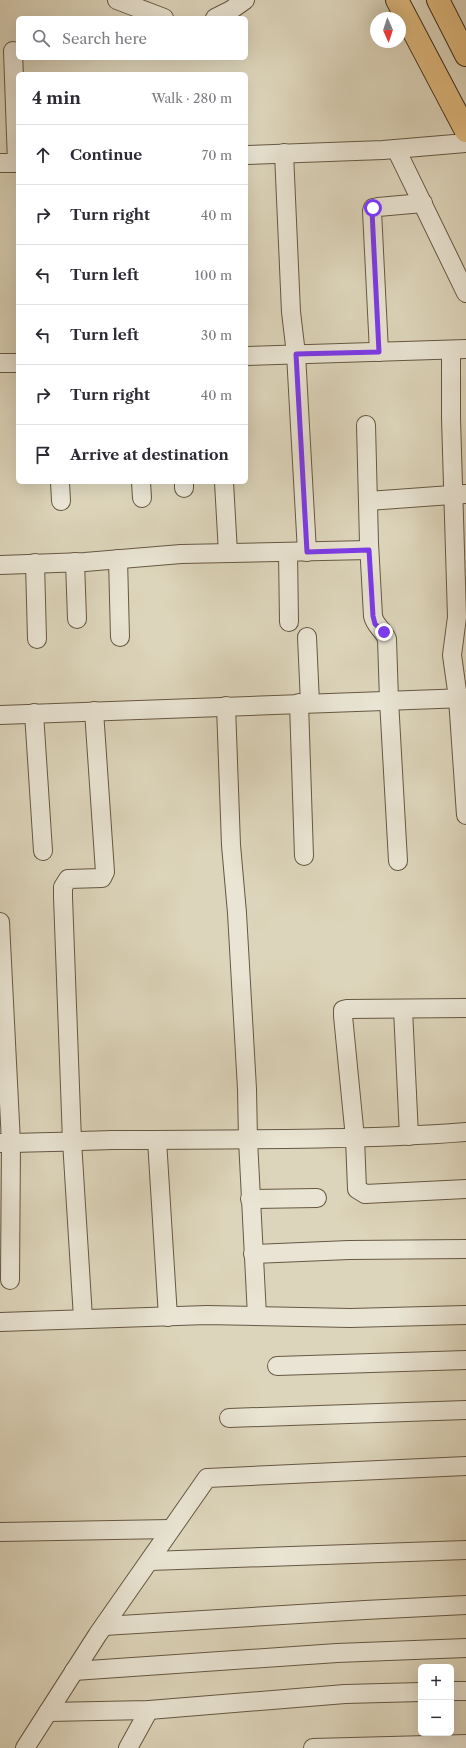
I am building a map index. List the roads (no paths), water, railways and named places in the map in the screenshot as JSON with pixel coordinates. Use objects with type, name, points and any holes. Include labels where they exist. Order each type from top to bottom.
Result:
[{"type":"main road","points":[[397,0],[466,131]]},
{"type":"main road","points":[[438,0],[466,55]]},
{"type":"street","points":[[117,0],[159,16]]},
{"type":"street","points":[[219,16],[245,0]]},
{"type":"street","points":[[12,163],[13,50]]},
{"type":"street","points":[[248,155],[396,149],[466,143]]},
{"type":"street","points":[[396,149],[466,293]]},
{"type":"street","points":[[284,153],[291,312],[296,354],[307,552]]},
{"type":"street","points":[[379,352],[372,211],[373,208],[378,207],[423,203]]},
{"type":"street","points":[[248,356],[459,350],[451,418],[460,494],[457,618],[452,655],[462,698],[466,815]]},
{"type":"street","points":[[0,363],[16,362]]},
{"type":"street","points":[[366,425],[369,550],[373,616],[375,624],[384,632],[387,639],[388,700],[398,861]]},
{"type":"street","points":[[60,484],[60,501]]},
{"type":"street","points":[[224,484],[228,553]]},
{"type":"street","points":[[368,501],[460,494]]},
{"type":"street","points":[[0,565],[75,562],[180,554],[369,550]]},
{"type":"street","points":[[288,552],[289,622]]},
{"type":"street","points":[[118,559],[120,637]]},
{"type":"street","points":[[75,562],[77,619]]},
{"type":"street","points":[[35,564],[37,639]]},
{"type":"street","points":[[304,856],[304,703],[307,637]]},
{"type":"street","points":[[0,715],[462,698]]},
{"type":"street","points":[[226,706],[231,845],[238,920],[247,1089],[250,1200],[257,1316]]},
{"type":"street","points":[[83,1318],[72,1141],[63,888],[68,879],[102,878],[105,872],[94,711]]},
{"type":"street","points":[[34,713],[43,851]]},
{"type":"street","points":[[0,922],[10,1280]]},
{"type":"street","points":[[466,1008],[343,1010],[355,1138],[357,1189],[365,1194],[466,1189]]},
{"type":"street","points":[[403,1009],[409,1136]]},
{"type":"street","points":[[5,1143],[355,1138],[466,1132]]},
{"type":"street","points":[[157,1140],[168,1317]]},
{"type":"street","points":[[250,1200],[317,1198]]},
{"type":"street","points":[[253,1254],[349,1250],[466,1249]]},
{"type":"street","points":[[0,1322],[207,1315],[350,1318],[466,1315]]},
{"type":"street","points":[[277,1366],[466,1360]]},
{"type":"street","points":[[229,1418],[466,1410]]},
{"type":"street","points":[[24,1748],[104,1626],[207,1478],[466,1466]]},
{"type":"street","points":[[0,1532],[171,1529]]},
{"type":"street","points":[[150,1561],[466,1550]]},
{"type":"street","points":[[104,1626],[466,1605]]},
{"type":"street","points":[[74,1671],[337,1653],[466,1648]]},
{"type":"street","points":[[454,1691],[466,1691]]},
{"type":"street","points":[[48,1712],[149,1710],[345,1694],[418,1692]]},
{"type":"street","points":[[128,1748],[149,1710]]},
{"type":"street","points":[[312,1748],[466,1744]]}]
